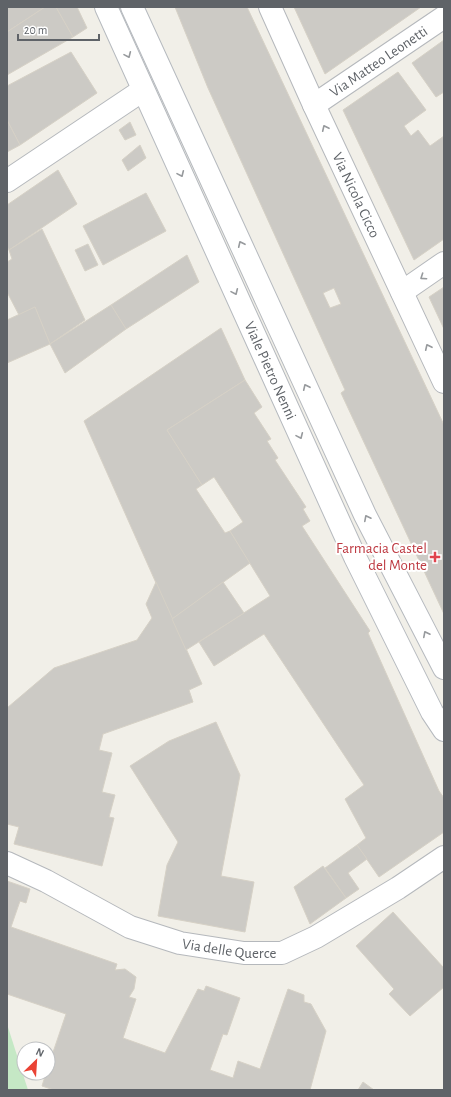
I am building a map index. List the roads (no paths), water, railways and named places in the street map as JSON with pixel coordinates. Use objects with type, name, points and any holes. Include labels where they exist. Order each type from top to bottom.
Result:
[{"type":"main road","name":"Viale Pietro Nenni","points":[[106,7],[355,557],[432,712],[444,730]]},
{"type":"main road","name":"Viale Pietro Nenni","points":[[132,7],[365,515],[444,668]]},
{"type":"main road","name":"Via Nicola Cicco","points":[[270,7],[314,105],[444,382]]},
{"type":"main road","name":"Via Matteo Leonetti","points":[[314,105],[444,17]]},
{"type":"main road","points":[[7,181],[143,90]]},
{"type":"main road","points":[[402,292],[444,263]]},
{"type":"main road","name":"Via delle Querce","points":[[7,863],[46,880],[130,928],[180,943],[244,953],[282,953],[316,937],[398,888],[444,857]]},
{"type":"place","name":"Farmacia Castel del Monte","points":[[435,557]]}]
